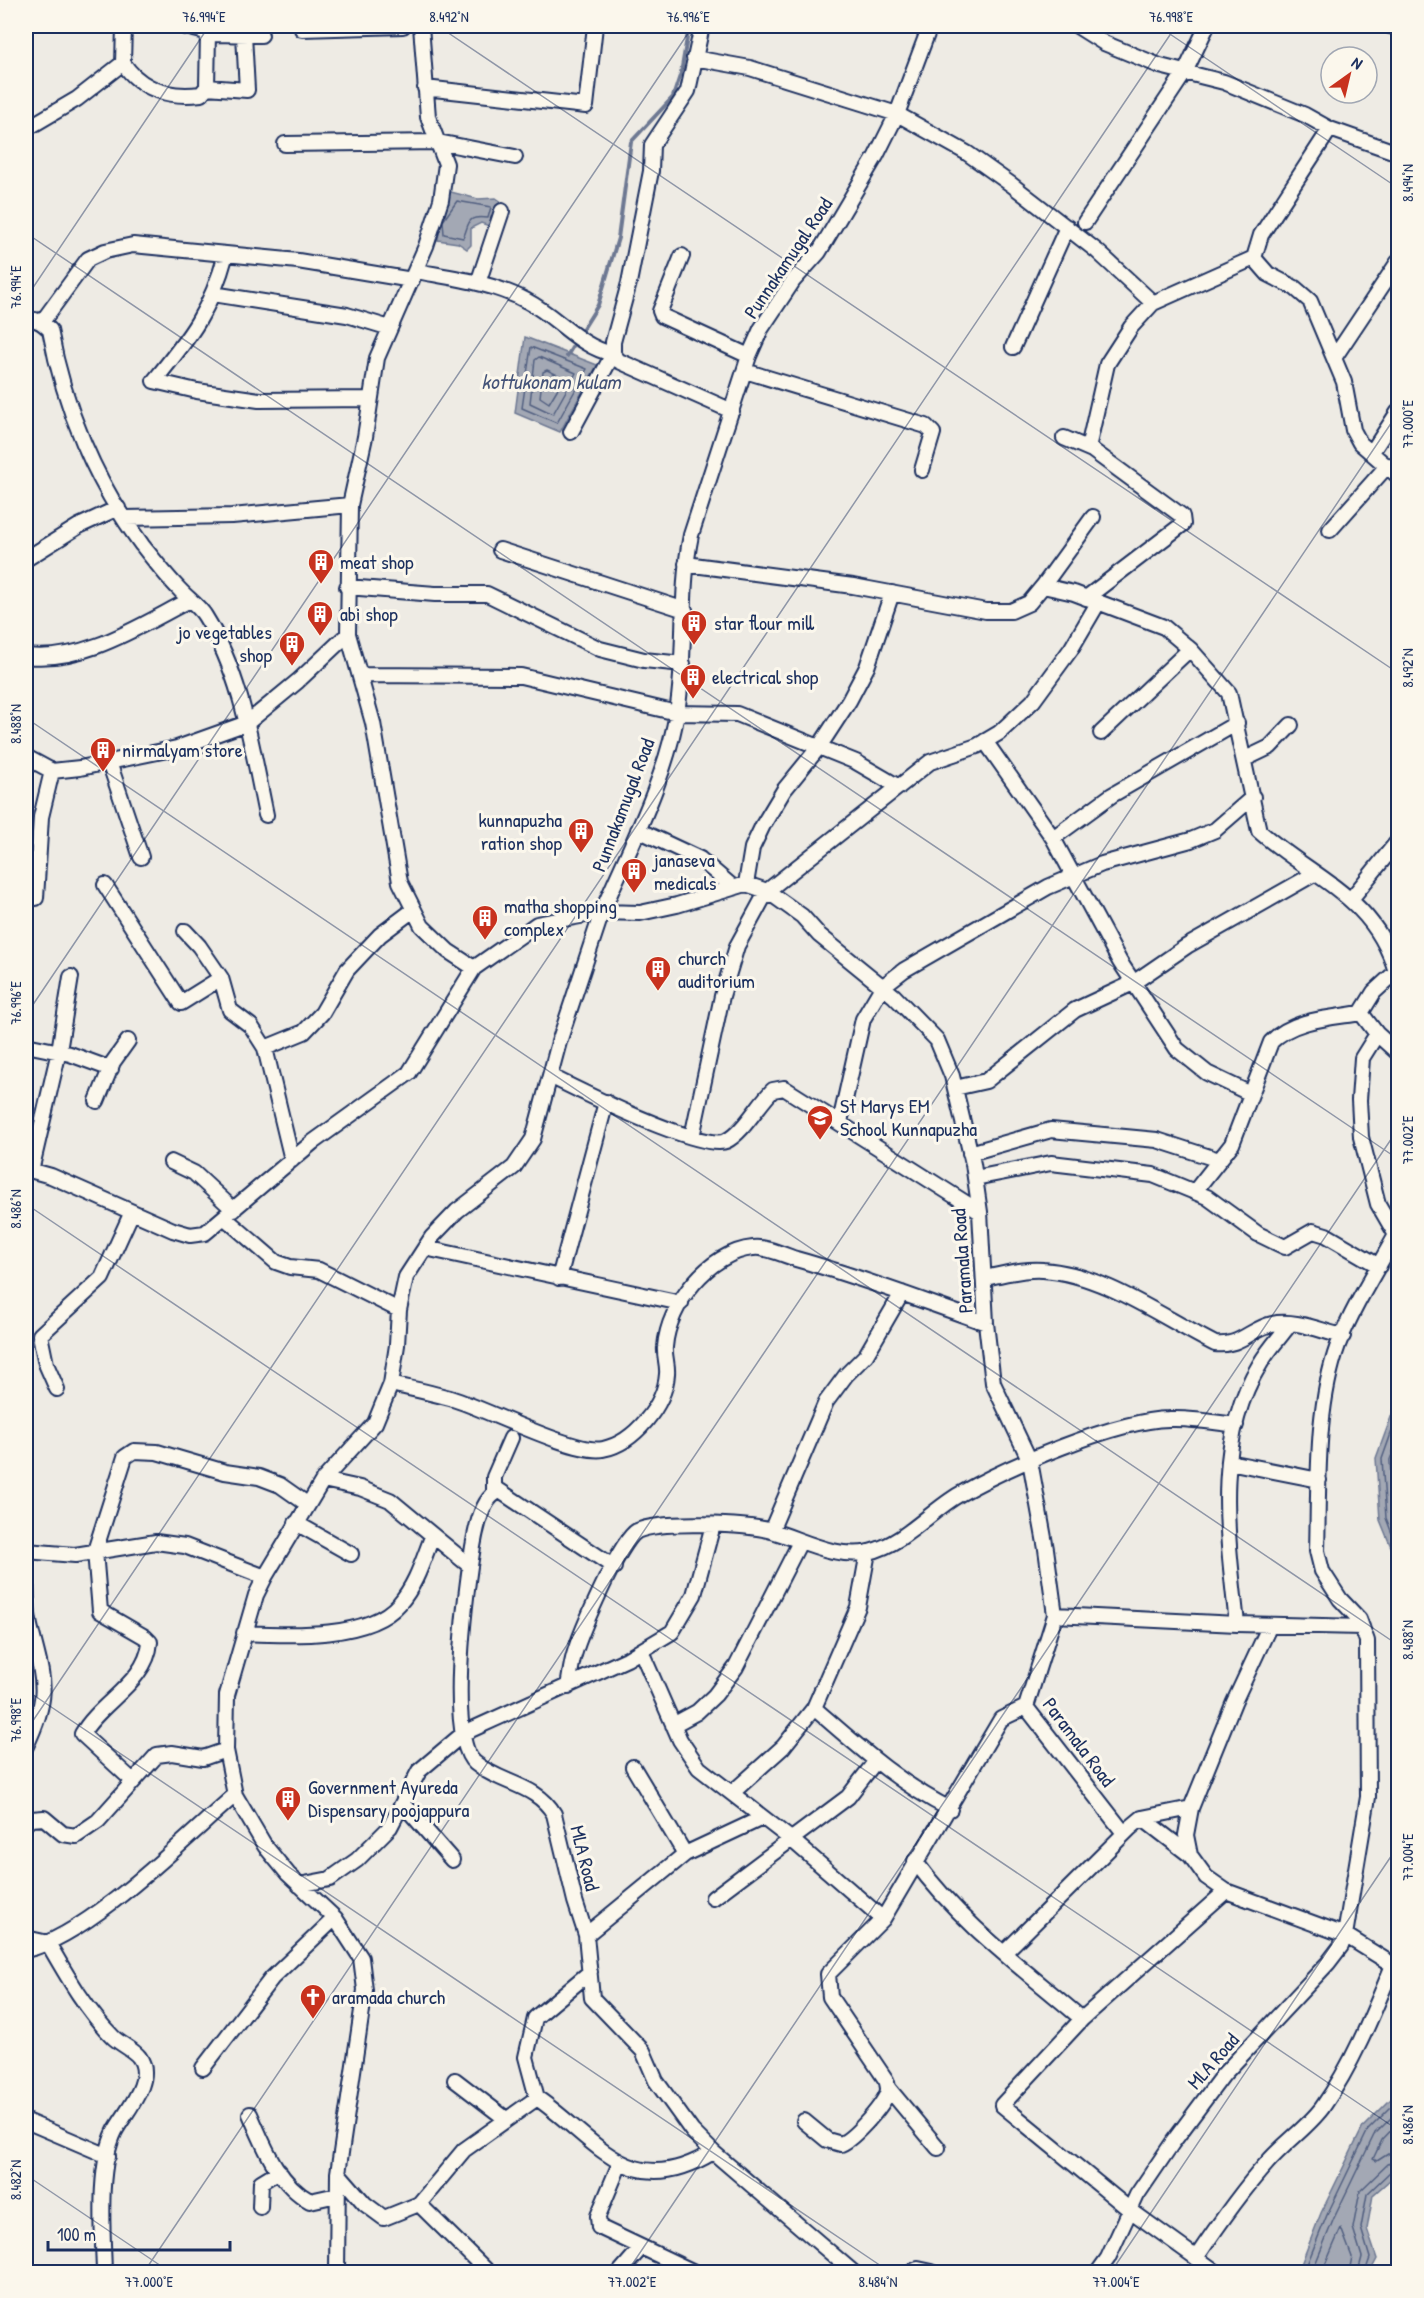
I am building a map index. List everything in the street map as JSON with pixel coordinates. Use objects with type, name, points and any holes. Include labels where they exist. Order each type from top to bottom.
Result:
[{"type":"street","points":[[124,26],[123,63],[134,78],[165,94],[201,93],[207,87],[214,31]]},
{"type":"street","points":[[182,26],[261,35]]},
{"type":"street","points":[[302,29],[403,26]]},
{"type":"street","points":[[421,26],[428,117],[446,164],[441,200],[414,275],[377,358],[365,437],[350,505],[348,634],[373,723],[400,882],[412,911],[422,926],[448,951],[474,968]]},
{"type":"street","points":[[425,88],[586,106],[596,26]]},
{"type":"street","points":[[571,432],[613,354],[613,342],[629,283],[651,171],[652,145],[688,91],[702,26]]},
{"type":"street","name":"Punnakamugal Road","points":[[337,2272],[338,2174],[365,1990],[361,1958],[335,1918],[299,1885],[266,1846],[235,1795],[226,1750],[227,1695],[256,1595],[265,1577],[323,1480],[375,1423],[391,1384],[399,1310],[406,1277],[425,1248],[458,1211],[514,1167],[533,1139],[550,1076],[602,912],[658,779],[677,714],[683,664],[686,564],[691,535],[749,356],[761,329],[784,294],[831,234],[897,114],[930,26]]},
{"type":"street","points":[[1077,26],[1104,43],[1160,66],[1224,82],[1305,115],[1330,129],[1398,153]]},
{"type":"street","points":[[1085,222],[1185,72],[1207,26]]},
{"type":"street","points":[[1390,26],[1398,28]]},
{"type":"street","points":[[207,87],[247,90],[244,34]]},
{"type":"street","points":[[694,58],[750,68],[897,114],[967,153],[1067,227],[1153,303]]},
{"type":"street","points":[[26,129],[77,99],[123,63]]},
{"type":"street","points":[[1088,448],[1107,364],[1131,327],[1153,303],[1254,258],[1261,235],[1330,129]]},
{"type":"street","points":[[285,144],[438,142],[515,157]]},
{"type":"street","points":[[478,283],[502,211]]},
{"type":"street","points":[[1013,347],[1067,227]]},
{"type":"street","points":[[42,322],[88,259],[105,251],[134,245],[298,261],[478,283],[527,301],[592,347],[613,354],[619,361],[732,411]]},
{"type":"street","points":[[226,254],[213,294],[189,338],[154,381],[197,391],[259,400],[369,399]]},
{"type":"street","points":[[682,256],[660,311],[662,316],[749,356]]},
{"type":"street","points":[[1254,258],[1268,274],[1295,288],[1310,300],[1344,382],[1353,430],[1360,443],[1398,476]]},
{"type":"street","points":[[1334,358],[1398,262]]},
{"type":"street","points":[[213,294],[347,315],[390,328]]},
{"type":"street","points":[[26,320],[42,322],[50,330],[62,385],[75,421],[104,485],[142,544],[204,614],[216,636],[235,682],[247,723],[266,815]]},
{"type":"street","points":[[745,371],[926,426],[933,432],[922,470]]},
{"type":"street","points":[[1372,453],[1398,412]]},
{"type":"street","points":[[692,1137],[722,996],[737,946],[767,891],[930,762],[985,741],[999,733],[1033,701],[1071,649],[1092,600],[1183,524],[1182,516],[1178,512],[1088,448],[1064,438]]},
{"type":"street","points":[[1330,530],[1388,465]]},
{"type":"street","points":[[26,559],[79,526],[122,513],[232,516],[350,505]]},
{"type":"street","points":[[686,564],[892,593],[986,610],[1011,611],[1029,603],[1093,516]]},
{"type":"street","points":[[500,550],[684,610]]},
{"type":"street","points":[[1043,586],[1092,600],[1164,627],[1190,649],[1229,693],[1253,797],[1258,831],[1351,899],[1384,939],[1397,971],[1374,992],[1361,1013],[1310,1021],[1278,1034],[1266,1050],[1232,1144],[1195,1191]]},
{"type":"street","points":[[347,587],[435,594],[487,594],[600,649],[644,660],[683,664]]},
{"type":"street","points":[[740,886],[752,848],[763,825],[784,790],[819,747],[849,701],[867,667],[892,593]]},
{"type":"street","points":[[26,656],[44,658],[74,654],[103,643],[190,600]]},
{"type":"street","points":[[26,757],[52,771],[177,748],[247,723],[348,634]]},
{"type":"street","points":[[1101,733],[1190,649]]},
{"type":"street","points":[[361,675],[521,676],[677,714],[737,714],[856,762],[899,787]]},
{"type":"street","points":[[1053,838],[1112,795],[1237,723]]},
{"type":"street","points":[[1245,759],[1270,747],[1291,725]]},
{"type":"street","points":[[985,741],[1053,838],[1133,983],[1177,1048],[1192,1063],[1251,1094]]},
{"type":"street","points":[[109,762],[141,858]]},
{"type":"street","points":[[36,898],[41,817],[52,771]]},
{"type":"street","points":[[840,1122],[863,1019],[882,987],[904,970],[974,932],[1022,900],[1102,864],[1191,840],[1215,830],[1253,797]]},
{"type":"street","points":[[638,830],[700,860],[740,886]]},
{"type":"street","points":[[1351,899],[1398,841]]},
{"type":"street","points":[[955,1088],[986,1081],[1057,1021],[1133,983],[1187,946],[1314,874]]},
{"type":"street","points":[[105,885],[181,1003],[221,978]]},
{"type":"street","points":[[71,977],[60,1051],[28,1170],[51,1176],[190,1235],[205,1233],[292,1160],[409,1073],[474,968],[537,924],[602,912],[640,913],[740,886]]},
{"type":"street","name":"Paramala Road","points":[[740,886],[767,891],[802,916],[819,935],[901,1003],[937,1040],[955,1088],[975,1178],[980,1212],[986,1323],[993,1383],[1030,1461],[1055,1615],[1026,1707],[1124,1833]]},
{"type":"street","points":[[265,1048],[304,1032],[322,1013],[347,970],[380,935],[412,911]]},
{"type":"street","points":[[185,932],[200,946],[221,978],[230,1010],[250,1026],[265,1048],[292,1160]]},
{"type":"street","points":[[1361,1013],[1377,1034],[1398,1052]]},
{"type":"street","points":[[1055,1615],[1237,1624],[1362,1627],[1359,1619],[1340,1599],[1322,1571],[1317,1551],[1318,1480],[1327,1393],[1342,1336],[1397,1228],[1378,1204],[1361,1137],[1359,1100],[1362,1058],[1377,1034]]},
{"type":"street","points":[[97,1101],[111,1069],[128,1041]]},
{"type":"street","points":[[26,1045],[60,1051],[111,1069]]},
{"type":"street","points":[[550,1076],[606,1102],[692,1137],[716,1144],[728,1140],[773,1090],[784,1088],[980,1212]]},
{"type":"street","points":[[559,1278],[606,1102]]},
{"type":"street","points":[[970,1153],[1052,1130],[1157,1140],[1219,1161]]},
{"type":"street","points":[[171,1162],[194,1173],[276,1262],[290,1267],[319,1270],[399,1310]]},
{"type":"street","points":[[975,1178],[1051,1162],[1153,1175],[1195,1191],[1274,1243],[1285,1247],[1293,1245],[1313,1232],[1326,1235],[1379,1266]]},
{"type":"street","points":[[57,1389],[46,1364],[40,1335],[102,1278],[132,1212]]},
{"type":"street","points":[[391,1384],[455,1399],[509,1422],[600,1450],[619,1444],[636,1431],[658,1402],[664,1389],[668,1373],[665,1347],[681,1303],[696,1282],[721,1259],[728,1254],[754,1247],[841,1272],[986,1323]]},
{"type":"street","points":[[425,1248],[681,1303]]},
{"type":"street","points":[[984,1278],[1041,1269],[1079,1276],[1136,1302],[1215,1344],[1227,1345],[1240,1342],[1262,1327],[1274,1324],[1290,1324],[1342,1336]]},
{"type":"street","points":[[771,1531],[826,1402],[846,1375],[866,1355],[902,1293]]},
{"type":"street","points":[[1237,1624],[1227,1534],[1229,1462],[1236,1425],[1252,1378],[1260,1363],[1290,1324]]},
{"type":"street","points":[[568,1687],[574,1655],[589,1614],[632,1535],[638,1531],[713,1525],[771,1531],[813,1547],[854,1553],[868,1552],[893,1542],[960,1494],[1030,1461],[1141,1423],[1168,1419],[1236,1425]]},
{"type":"street","name":"MLA Road","points":[[511,1438],[494,1477],[494,1492],[484,1507],[477,1527],[470,1566],[461,1631],[460,1683],[466,1750],[473,1762],[548,1801],[554,1814],[575,1901],[586,1935],[592,1998],[643,2051],[656,2081],[692,2131],[713,2152],[853,2272]]},
{"type":"street","points":[[133,1781],[82,1734],[123,1690],[144,1662],[150,1642],[99,1611],[95,1551],[125,1457],[134,1451],[157,1452],[225,1472],[259,1477],[280,1485],[307,1504]]},
{"type":"street","points":[[1229,1462],[1318,1480]]},
{"type":"street","points":[[323,1480],[360,1488],[390,1500],[432,1537],[470,1566]]},
{"type":"street","points":[[494,1492],[500,1491],[505,1494],[614,1567]]},
{"type":"street","points":[[296,1523],[351,1554]]},
{"type":"street","points":[[299,1885],[330,1879],[357,1860],[390,1827],[418,1771],[464,1733],[568,1687],[641,1651],[672,1632],[694,1595],[713,1525]]},
{"type":"street","points":[[244,1633],[293,1635],[336,1632],[356,1628],[379,1617],[398,1606],[412,1585],[432,1537]]},
{"type":"street","points":[[26,1551],[75,1555],[156,1542],[185,1546],[265,1577]]},
{"type":"street","points":[[673,1725],[697,1713],[715,1695],[736,1667],[800,1542]]},
{"type":"street","points":[[733,1792],[783,1747],[814,1708],[858,1607],[868,1552]]},
{"type":"street","points":[[26,1570],[30,1624],[43,1668],[44,1693],[26,1746]]},
{"type":"street","points":[[1190,1856],[1186,1835],[1191,1808],[1234,1702],[1270,1625]]},
{"type":"street","name":"MLA Road","points":[[1098,2272],[1137,2195],[1223,2075],[1328,1963],[1341,1946],[1345,1935],[1368,1797],[1367,1641],[1362,1627]]},
{"type":"street","points":[[641,1651],[673,1725],[699,1768],[718,1785],[733,1792],[762,1818],[792,1840],[882,1919]]},
{"type":"street","points":[[938,2148],[889,2089],[886,2080],[830,1997],[826,1980],[832,1968],[882,1919],[915,1861],[950,1809],[1001,1719],[1026,1707]]},
{"type":"street","points":[[814,1708],[875,1762],[919,1793],[950,1809]]},
{"type":"street","points":[[26,1823],[31,1819],[44,1818],[63,1834],[76,1836],[98,1821],[158,1755],[172,1754],[203,1758],[226,1750]]},
{"type":"street","points":[[713,1898],[848,1797],[875,1762]]},
{"type":"street","points":[[633,1767],[685,1854]]},
{"type":"street","points":[[26,1950],[48,1943],[122,1893],[235,1795]]},
{"type":"street","points":[[403,1804],[452,1860]]},
{"type":"street","points":[[1005,1952],[1124,1833],[1142,1818],[1191,1808]]},
{"type":"street","points":[[586,1935],[685,1854],[762,1818]]},
{"type":"street","points":[[1142,1818],[1190,1856],[1206,1877],[1226,1891],[1345,1935],[1396,1967],[1361,2042],[1322,2107],[1310,2123],[1268,2161],[1233,2204],[1196,2258]]},
{"type":"street","points":[[915,1861],[929,1881],[1005,1952],[1082,2019]]},
{"type":"street","points":[[1216,2272],[1130,2210],[1002,2105],[1082,2019],[1226,1891]]},
{"type":"street","points":[[203,2068],[272,1978],[335,1918]]},
{"type":"street","points":[[26,1938],[48,1943],[73,1987],[91,2012],[114,2039],[139,2057],[143,2071],[138,2097],[114,2132],[105,2170],[104,2272]]},
{"type":"street","points":[[590,1972],[535,2018],[526,2057],[537,2098],[564,2117],[601,2151],[620,2163],[651,2172],[668,2172],[682,2169],[713,2152]]},
{"type":"street","points":[[455,2080],[506,2119]]},
{"type":"street","points":[[804,2121],[827,2140],[841,2144],[878,2109],[889,2089]]},
{"type":"street","points":[[338,2174],[365,2204],[384,2218],[419,2204],[464,2150],[537,2098]]},
{"type":"street","points":[[250,2114],[270,2159],[296,2193],[310,2201],[337,2194]]},
{"type":"street","points":[[26,2121],[108,2156]]},
{"type":"street","points":[[620,2163],[598,2216],[599,2227],[694,2272]]},
{"type":"street","points":[[260,2207],[261,2182],[279,2171]]},
{"type":"street","points":[[419,2204],[488,2272]]},
{"type":"street","points":[[620,2272],[640,2248]]},
{"type":"street","points":[[911,2272],[918,2269],[932,2272]]},
{"type":"water","points":[[447,191],[478,199],[496,198],[503,203],[498,206],[492,227],[481,223],[471,228],[471,245],[467,249],[458,243],[438,240],[443,202],[449,203],[446,196]]},
{"type":"water","name":"kottukonam kulam","points":[[525,337],[597,365],[560,432],[515,413]]},
{"type":"water","points":[[1398,1398],[1398,1564],[1380,1520],[1376,1458]]},
{"type":"water","points":[[1398,2092],[1398,2173],[1373,2195],[1367,2229],[1377,2259],[1370,2272],[1298,2272],[1321,2213],[1363,2127]]},
{"type":"waterway","points":[[583,329],[598,305],[618,238],[631,142],[673,97],[681,73],[689,26]]},
{"type":"waterway","points":[[567,356],[573,346]]},
{"type":"place","name":"meat shop","points":[[321,585]]},
{"type":"place","name":"abi shop","points":[[320,637]]},
{"type":"place","name":"star flour mill","points":[[694,646]]},
{"type":"place","name":"jo vegetables shop","points":[[292,667]]},
{"type":"place","name":"electrical shop","points":[[693,700]]},
{"type":"place","name":"nirmalyam store","points":[[103,773]]},
{"type":"place","name":"kunnapuzha ration shop","points":[[581,854]]},
{"type":"place","name":"janaseva medicals","points":[[634,894]]},
{"type":"place","name":"matha shopping complex","points":[[485,941]]},
{"type":"place","name":"church auditorium","points":[[658,992]]},
{"type":"place","name":"St Marys EM School Kunnapuzha","points":[[820,1141]]},
{"type":"place","name":"Government Ayureda Dispensary poojappura","points":[[288,1822]]},
{"type":"place","name":"aramada church","points":[[313,2020]]}]
